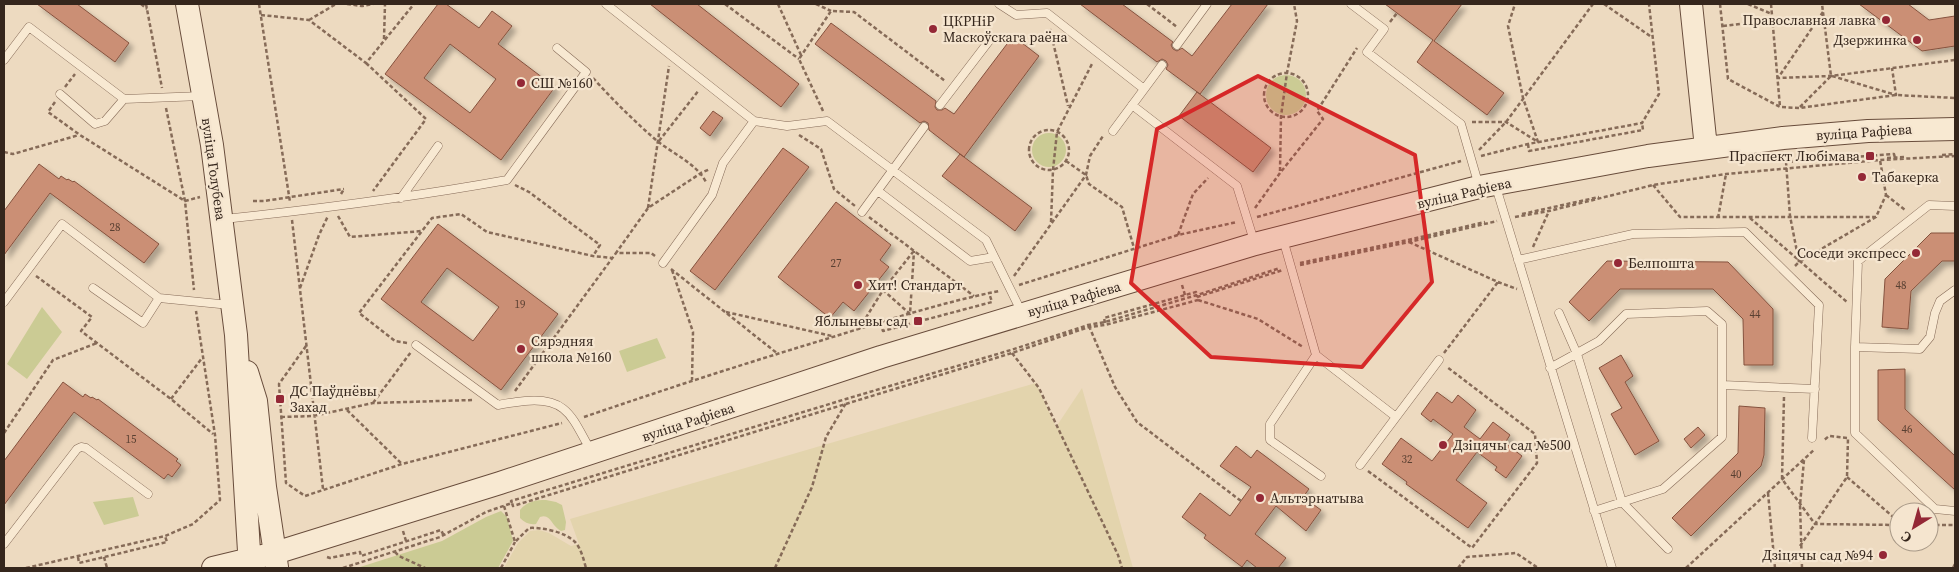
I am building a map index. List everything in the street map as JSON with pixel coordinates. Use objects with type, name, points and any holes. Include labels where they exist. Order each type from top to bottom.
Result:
[{"type":"main road","name":"вуліца Голубева","points":[[187,4],[204,96],[222,219],[236,335],[249,564]]},
{"type":"main road","points":[[1691,4],[1706,148]]},
{"type":"main road","name":"вуліца Рафіева","points":[[214,568],[276,560],[882,357],[1282,237],[1487,186],[1648,156],[1783,138],[1908,129],[1955,128]]},
{"type":"main road","name":"вуліца Голубева","points":[[236,335],[256,401],[265,488],[276,560]]},
{"type":"lane","points":[[606,4],[754,120],[787,126],[827,121],[893,170],[986,240],[1023,314]]},
{"type":"lane","points":[[999,4],[1016,15],[1047,13],[1144,90]]},
{"type":"lane","points":[[1177,45],[1208,4]]},
{"type":"lane","points":[[1352,4],[1384,29],[1367,52],[1460,124],[1470,159],[1505,218],[1612,568]]},
{"type":"lane","points":[[4,60],[29,27],[124,99],[163,96],[204,96]]},
{"type":"lane","points":[[940,104],[990,41]]},
{"type":"lane","points":[[222,219],[401,198],[507,180],[586,72],[557,48]]},
{"type":"lane","points":[[1109,132],[1162,66]]},
{"type":"lane","points":[[60,94],[96,124],[104,121],[124,99]]},
{"type":"lane","points":[[1132,104],[1237,186],[1255,244]]},
{"type":"lane","points":[[663,263],[712,194],[723,163],[754,120]]},
{"type":"lane","points":[[862,212],[924,127]]},
{"type":"lane","points":[[401,198],[438,146]]},
{"type":"lane","points":[[878,191],[970,260],[994,257]]},
{"type":"lane","points":[[1955,206],[1929,205],[1858,261],[1855,347],[1855,433],[1935,509],[1955,511]]},
{"type":"lane","points":[[4,302],[62,224],[160,298],[232,305]]},
{"type":"lane","points":[[1518,260],[1633,234],[1745,232],[1818,304],[1812,438]]},
{"type":"lane","points":[[1282,237],[1316,355],[1396,417]]},
{"type":"lane","points":[[94,288],[143,324],[160,298]]},
{"type":"lane","points":[[1855,347],[1920,349],[1930,337],[1935,313],[1940,301],[1955,290]]},
{"type":"lane","points":[[1550,368],[1599,341],[1626,314],[1707,311],[1722,324],[1722,437],[1663,489],[1594,511]]},
{"type":"lane","points":[[1559,312],[1577,354],[1622,502],[1668,549]]},
{"type":"lane","points":[[416,345],[498,405],[543,400],[556,404],[566,411],[573,420],[592,453]]},
{"type":"lane","points":[[1316,355],[1270,424],[1269,433],[1270,440],[1320,476]]},
{"type":"lane","points":[[1360,465],[1438,360]]},
{"type":"lane","points":[[1723,385],[1815,389]]},
{"type":"lane","points":[[4,544],[77,449],[81,447],[86,448],[148,494]]},
{"type":"path","points":[[140,4],[147,8]]},
{"type":"path","points":[[26,568],[165,536],[193,524],[220,500],[215,435],[202,357],[185,201],[146,4]]},
{"type":"path","points":[[259,4],[290,196],[313,416],[323,489]]},
{"type":"path","points":[[309,20],[336,4]]},
{"type":"path","points":[[347,4],[362,6],[373,4]]},
{"type":"path","points":[[384,41],[385,4]]},
{"type":"path","points":[[366,63],[414,4]]},
{"type":"path","points":[[725,4],[799,59],[827,121]]},
{"type":"path","points":[[778,4],[801,55]]},
{"type":"path","points":[[816,4],[831,11],[854,12],[950,85],[952,89]]},
{"type":"path","points":[[1146,4],[1185,34]]},
{"type":"path","points":[[1280,173],[1281,116],[1287,73],[1298,21],[1294,4]]},
{"type":"path","points":[[1460,124],[1482,121],[1506,122],[1538,142],[1523,98],[1508,26],[1515,4]]},
{"type":"path","points":[[1470,159],[1506,122],[1593,4]]},
{"type":"path","points":[[1604,4],[1652,38]]},
{"type":"path","points":[[1648,4],[1658,87]]},
{"type":"path","points":[[1720,4],[1728,79],[1780,107],[1799,108],[1896,95],[1955,98]]},
{"type":"path","points":[[1748,4],[1772,14]]},
{"type":"path","points":[[1771,4],[1780,107]]},
{"type":"path","points":[[1822,4],[1831,76]]},
{"type":"path","points":[[799,59],[831,11]]},
{"type":"path","points":[[1778,78],[1823,12]]},
{"type":"path","points":[[1047,13],[1068,108]]},
{"type":"path","points":[[261,15],[309,20],[366,63],[426,119],[364,202]]},
{"type":"path","points":[[1722,26],[1772,20],[1816,22]]},
{"type":"path","points":[[1247,219],[1280,173],[1323,119],[1316,110],[1361,40],[1384,29]]},
{"type":"path","points":[[1051,224],[1053,170],[1057,132],[1098,53]]},
{"type":"path","points":[[648,208],[671,54]]},
{"type":"path","points":[[1778,78],[1831,76],[1955,60]]},
{"type":"path","points":[[81,66],[48,112],[80,135],[185,201],[200,197]]},
{"type":"path","points":[[1892,68],[1896,95]]},
{"type":"path","points":[[586,72],[635,122],[658,142],[701,173],[712,194]]},
{"type":"path","points":[[1287,73],[1299,77],[1303,82],[1308,92],[1307,100],[1301,110],[1295,114],[1281,116],[1268,108],[1264,93],[1266,86],[1273,77],[1287,73]]},
{"type":"path","points":[[1831,76],[1896,95]]},
{"type":"path","points":[[1799,108],[1831,76]]},
{"type":"path","points":[[658,142],[706,82]]},
{"type":"path","points":[[1528,144],[1529,151],[1607,137],[1643,130],[1642,122]]},
{"type":"path","points":[[787,126],[821,149],[834,189],[974,296]]},
{"type":"path","points":[[1046,130],[1057,132],[1068,143],[1069,150],[1066,161],[1053,170],[1040,169],[1029,156],[1031,141],[1039,132],[1046,130]]},
{"type":"path","points":[[1008,285],[1086,175],[1090,156],[1109,132]]},
{"type":"path","points":[[4,152],[13,154],[80,135]]},
{"type":"path","points":[[1799,262],[1790,216],[1786,162],[1894,154],[1895,158]]},
{"type":"path","points":[[1548,210],[1653,184],[1725,173],[1880,159],[1955,155]]},
{"type":"path","points":[[1788,274],[1799,262],[1876,217],[1886,195],[1880,159]]},
{"type":"path","points":[[1066,161],[1086,175],[1089,184],[1122,208],[1134,248]]},
{"type":"path","points":[[506,403],[648,208],[701,173],[723,163]]},
{"type":"path","points":[[343,568],[444,536],[486,512],[512,503],[513,506],[846,400],[1089,326],[1197,297],[1290,266],[1548,210],[1653,185],[1786,167]]},
{"type":"path","points":[[1178,235],[1193,194],[1216,170]]},
{"type":"path","points":[[1718,218],[1726,174]]},
{"type":"path","points":[[507,180],[529,192],[600,245],[593,256]]},
{"type":"path","points":[[1653,185],[1680,217],[1876,217]]},
{"type":"path","points":[[253,201],[344,189],[319,235],[300,289]]},
{"type":"path","points":[[333,207],[350,237],[422,231]]},
{"type":"path","points":[[1527,258],[1548,210]]},
{"type":"path","points":[[374,404],[416,345],[396,341],[360,313],[432,218],[461,214],[487,232],[593,256],[612,258]]},
{"type":"path","points":[[1750,218],[1856,310]]},
{"type":"path","points":[[1409,241],[1498,282],[1528,292]]},
{"type":"path","points":[[859,329],[883,290],[914,251]]},
{"type":"path","points":[[883,290],[910,314],[914,251]]},
{"type":"path","points":[[616,253],[651,253],[778,354]]},
{"type":"path","points":[[672,269],[692,332],[692,380]]},
{"type":"path","points":[[27,270],[92,317],[81,331],[215,435]]},
{"type":"path","points":[[1360,465],[1472,548],[1537,463],[1535,434],[1438,360],[1498,282]]},
{"type":"path","points":[[1105,323],[1104,318],[1196,292],[1197,297],[1258,319],[1316,355]]},
{"type":"path","points":[[880,323],[883,331],[992,302],[989,293]]},
{"type":"path","points":[[724,311],[834,336]]},
{"type":"path","points":[[775,568],[812,487],[826,437],[846,400],[1012,352],[1089,326]]},
{"type":"path","points":[[1089,326],[1115,387],[1137,422],[1241,501]]},
{"type":"path","points":[[4,433],[53,360],[97,343]]},
{"type":"path","points":[[306,346],[279,384],[286,483],[305,496],[346,482]]},
{"type":"path","points":[[1012,352],[1039,388],[1118,555],[1122,568]]},
{"type":"path","points":[[171,399],[202,357]]},
{"type":"path","points":[[1784,388],[1782,479],[1815,524]]},
{"type":"path","points":[[281,417],[313,416],[374,404],[489,399]]},
{"type":"path","points":[[347,410],[402,464]]},
{"type":"path","points":[[1800,546],[1847,477],[1848,438],[1829,436],[1823,442]]},
{"type":"path","points":[[1686,568],[1816,447]]},
{"type":"path","points":[[1802,568],[1800,505],[1804,459]]},
{"type":"path","points":[[1847,477],[1889,515]]},
{"type":"path","points":[[1768,492],[1775,568]]},
{"type":"path","points":[[504,506],[515,542]]},
{"type":"path","points":[[1815,524],[1889,524]]},
{"type":"path","points":[[1939,525],[1955,525]]},
{"type":"path","points":[[501,568],[515,542],[529,528],[551,530],[575,542],[586,568]]},
{"type":"path","points":[[325,556],[330,558],[360,552],[361,556],[442,530],[444,536]]},
{"type":"path","points":[[78,556],[79,563],[167,542],[165,536]]},
{"type":"path","points":[[395,552],[399,556],[425,568]]},
{"type":"path","points":[[1458,568],[1467,557],[1516,553],[1538,568]]},
{"type":"path","points":[[104,557],[107,568]]},
{"type":"path","points":[[1953,568],[1955,564]]},
{"type":"highlighted area","points":[[1258,76],[1415,155],[1432,282],[1362,367],[1211,357],[1131,283],[1157,129]]},
{"type":"shaded area","points":[[1036,383],[1056,427],[1082,388],[1133,568],[504,568],[518,543],[530,531],[539,530],[549,533],[571,546],[579,544],[570,519]]},
{"type":"green space","points":[[1290,75],[1297,78],[1303,84],[1306,95],[1305,103],[1297,112],[1290,115],[1282,115],[1275,112],[1267,103],[1266,91],[1269,84],[1278,76]]},
{"type":"green space","points":[[1049,133],[1056,134],[1061,138],[1065,143],[1065,157],[1061,162],[1056,166],[1049,167],[1042,166],[1037,162],[1033,157],[1032,150],[1033,143],[1037,138],[1042,134]]},
{"type":"green space","points":[[42,307],[62,332],[27,379],[7,364]]},
{"type":"green space","points":[[657,338],[666,358],[627,372],[619,351]]},
{"type":"green space","points":[[133,497],[139,516],[104,525],[93,502]]},
{"type":"green space","points":[[546,500],[562,505],[566,522],[565,530],[561,531],[558,529],[549,518],[544,516],[540,517],[536,524],[528,523],[520,518],[520,510],[526,505],[535,501]]},
{"type":"green space","points":[[501,511],[507,517],[513,541],[498,568],[357,568],[442,541]]},
{"type":"building","points":[[37,4],[77,4],[129,43],[115,62]]},
{"type":"building","name":"СШ №160","points":[[438,4],[446,4],[479,28],[492,11],[512,26],[498,44],[555,87],[501,160],[385,74]],"holes":[[[450,44],[496,79],[470,113],[424,78]]]},
{"type":"building","points":[[650,4],[697,4],[799,84],[781,107]]},
{"type":"building","points":[[1080,4],[1122,4],[1173,42],[1171,45],[1173,49],[1177,51],[1182,48],[1192,56],[1232,4],[1268,4],[1200,94],[1166,69],[1168,65],[1166,61],[1162,59],[1157,62]]},
{"type":"building","points":[[1385,4],[1462,4],[1434,41],[1504,93],[1487,115],[1417,62],[1433,40]]},
{"type":"building","points":[[1859,4],[1908,4],[1929,20],[1955,16],[1955,46],[1922,51]]},
{"type":"building","points":[[831,23],[936,101],[935,107],[937,110],[945,108],[954,114],[1013,36],[1039,56],[964,157],[929,130],[928,123],[924,121],[920,123],[815,44]]},
{"type":"building","points":[[1197,92],[1271,148],[1253,172],[1179,116]]},
{"type":"building","points":[[713,111],[723,118],[710,136],[700,128]]},
{"type":"building","points":[[783,148],[809,167],[715,290],[690,271]]},
{"type":"building","points":[[960,154],[1032,208],[1015,231],[942,176]]},
{"type":"building","points":[[39,164],[59,179],[61,176],[67,180],[74,181],[159,244],[144,263],[50,193],[4,255],[4,211]]},
{"type":"building","points":[[836,202],[891,245],[880,260],[889,267],[854,311],[843,302],[830,318],[778,277]]},
{"type":"building","points":[[438,224],[558,314],[501,390],[381,299]],"holes":[[[447,268],[499,307],[473,341],[421,302]]]},
{"type":"building","points":[[1931,233],[1955,233],[1955,261],[1942,261],[1911,291],[1908,329],[1882,327],[1885,279]]},
{"type":"building","points":[[1607,261],[1728,262],[1773,309],[1773,365],[1744,365],[1743,319],[1713,289],[1620,289],[1589,321],[1569,302]]},
{"type":"building","points":[[1621,355],[1633,376],[1625,382],[1659,441],[1635,455],[1611,414],[1622,408],[1599,368]]},
{"type":"building","points":[[1905,369],[1905,409],[1955,456],[1955,490],[1878,420],[1878,370]]},
{"type":"building","points":[[63,382],[83,397],[85,394],[91,398],[98,399],[178,459],[176,461],[181,465],[172,477],[168,474],[164,479],[74,412],[4,505],[4,461]]},
{"type":"building","points":[[1437,392],[1452,403],[1458,395],[1476,410],[1464,427],[1480,439],[1493,422],[1510,435],[1505,443],[1522,456],[1506,478],[1495,470],[1497,467],[1477,452],[1456,480],[1487,503],[1468,528],[1406,484],[1407,482],[1382,464],[1401,438],[1432,461],[1453,434],[1433,419],[1431,422],[1421,414]]},
{"type":"building","points":[[1739,406],[1765,408],[1764,455],[1761,466],[1691,536],[1672,518],[1738,453]]},
{"type":"building","points":[[1698,427],[1705,435],[1691,448],[1684,439]]},
{"type":"building","points":[[1236,446],[1251,458],[1257,450],[1309,489],[1303,497],[1321,510],[1306,531],[1276,506],[1255,534],[1286,558],[1278,568],[1257,568],[1247,560],[1242,567],[1204,538],[1206,535],[1182,517],[1200,493],[1230,516],[1251,487],[1220,466]]},
{"type":"place","name":"Православная лавка","points":[[1886,20]]},
{"type":"place","name":"ЦКРНіР Маскоўскага раёна","points":[[933,29]]},
{"type":"place","name":"Дзержинка","points":[[1917,40]]},
{"type":"place","name":"СШ №160","points":[[521,83]]},
{"type":"place","name":"Праспект Любімава","points":[[1870,156]]},
{"type":"place","name":"Табакерка","points":[[1862,177]]},
{"type":"place","name":"Соседи экспресс","points":[[1916,253]]},
{"type":"place","name":"Белпошта","points":[[1618,263]]},
{"type":"place","name":"Хит! Стандарт","points":[[858,285]]},
{"type":"place","name":"Яблыневы сад","points":[[918,321]]},
{"type":"place","name":"Сярэдняя школа №160","points":[[521,349]]},
{"type":"place","name":"ДС Паўднёвы Захад","points":[[280,399]]},
{"type":"place","name":"Дзіцячы сад №500","points":[[1443,445]]},
{"type":"place","name":"Альтэрнатыва","points":[[1260,498]]},
{"type":"place","name":"Дзіцячы сад №94","points":[[1883,555]]}]
